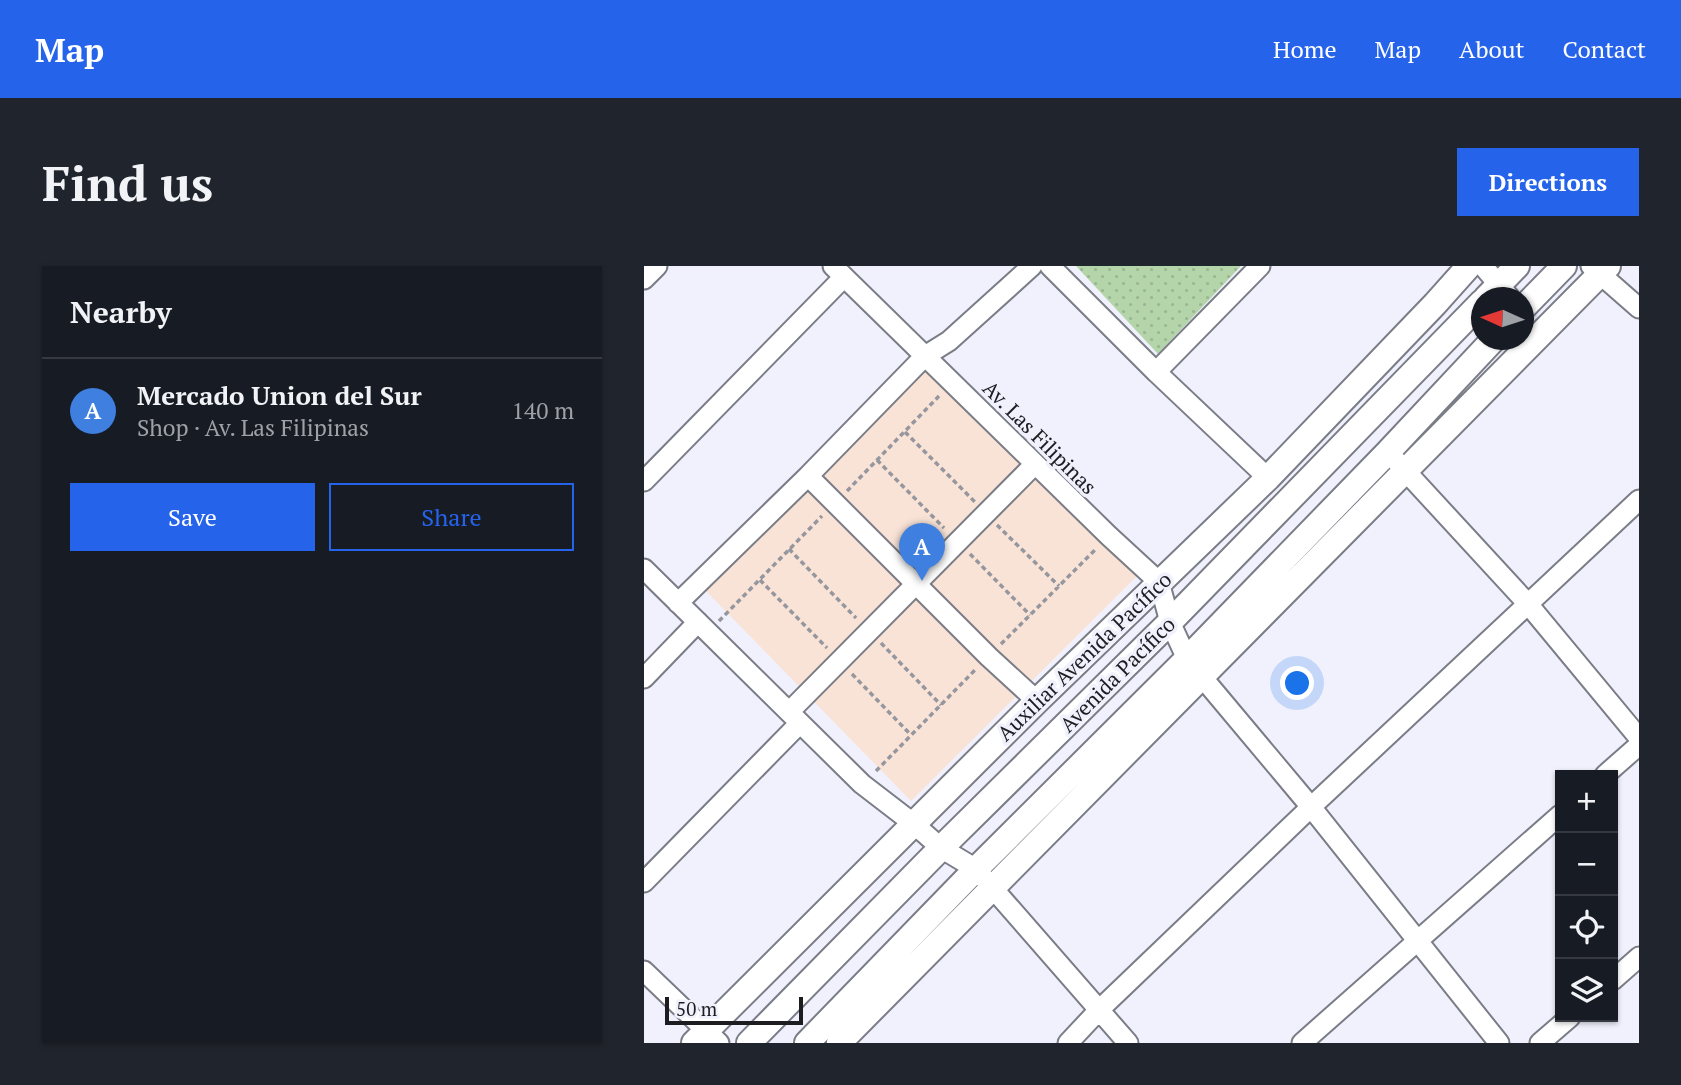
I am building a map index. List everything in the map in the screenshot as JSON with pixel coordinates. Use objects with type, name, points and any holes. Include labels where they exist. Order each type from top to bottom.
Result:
[{"type":"main road","name":"Auxiliar Avenida Pacífico","points":[[707,1039],[1037,701],[1268,478],[1469,266]]},
{"type":"main road","points":[[1495,286],[1517,266]]},
{"type":"main road","points":[[1534,297],[1564,266]]},
{"type":"main road","points":[[839,1043],[992,888],[1194,668],[1405,471],[1600,269]]},
{"type":"main road","name":"Avenida Pacífico","points":[[749,1043],[941,848],[1170,622],[1471,313]]},
{"type":"main road","name":"Avenida Pacífico","points":[[807,1043],[976,869],[1194,668],[1484,350]]},
{"type":"street","points":[[644,279],[657,266]]},
{"type":"street","points":[[678,603],[925,356],[949,341],[1032,266]]},
{"type":"street","points":[[1050,266],[1268,478]]},
{"type":"street","points":[[1156,372],[1260,266]]},
{"type":"street","points":[[1600,269],[1639,308]]},
{"type":"street","points":[[644,481],[838,271]]},
{"type":"street","name":"Av. Las Filipinas","points":[[838,271],[1109,536],[1160,582]]},
{"type":"street","points":[[1388,452],[1528,604],[1639,738]]},
{"type":"street","points":[[644,881],[917,584],[1035,464]]},
{"type":"street","points":[[808,475],[1037,701]]},
{"type":"street","points":[[1068,1043],[1311,807],[1639,500]]},
{"type":"street","points":[[644,569],[862,784],[941,848],[976,869],[1128,1043]]},
{"type":"street","points":[[1160,582],[1170,622],[1194,668],[1311,807],[1499,1043]]},
{"type":"street","points":[[644,678],[698,622]]},
{"type":"street","points":[[1611,770],[1639,745]]},
{"type":"street","points":[[1302,1043],[1555,819]]},
{"type":"street","points":[[1618,976],[1639,957]]},
{"type":"street","points":[[644,971],[707,1039]]},
{"type":"street","points":[[1540,1043],[1564,1022]]},
{"type":"shaded area","points":[[925,362],[1139,574],[911,801],[704,589]]},
{"type":"green space","points":[[1076,266],[1241,266],[1158,354]]},
{"type":"place","name":"Mercado Union del Sur","points":[[922,581]]}]
